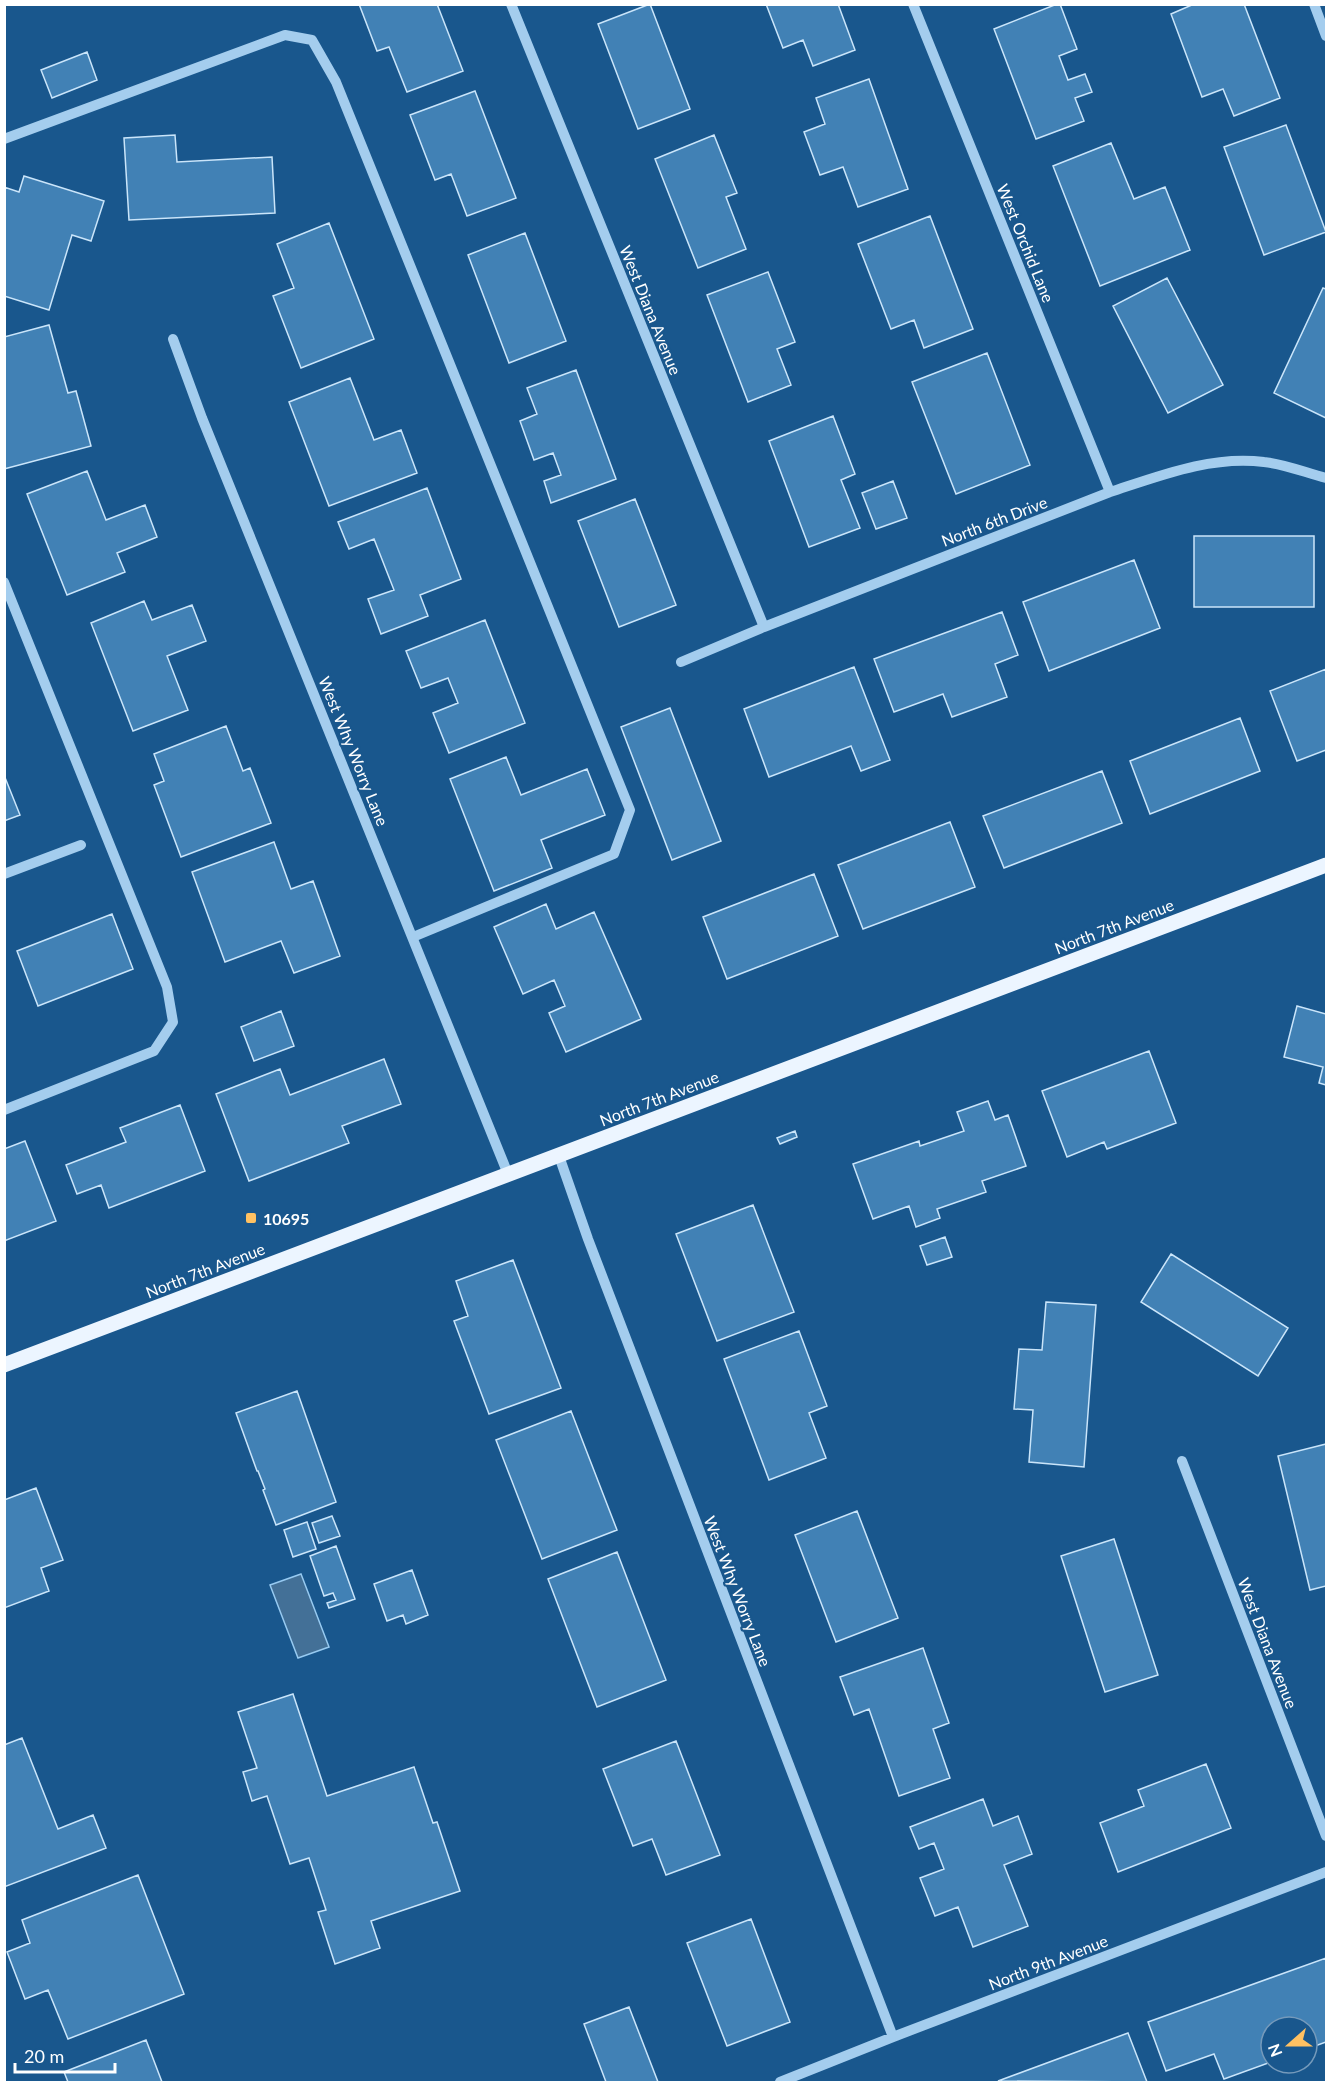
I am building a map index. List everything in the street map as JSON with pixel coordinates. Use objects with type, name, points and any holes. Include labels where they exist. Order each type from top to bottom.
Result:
[{"type":"main road","name":"North 7th Avenue","points":[[4,1365],[1326,865]]},
{"type":"street","name":"West Diana Avenue","points":[[511,4],[764,627]]},
{"type":"street","name":"West Orchid Lane","points":[[913,4],[1110,492]]},
{"type":"street","points":[[1314,4],[1326,36]]},
{"type":"street","points":[[4,139],[285,35],[312,40],[336,82],[630,810],[614,854],[413,937]]},
{"type":"street","name":"West Why Worry Lane","points":[[173,339],[202,418],[508,1174]]},
{"type":"street","name":"North 6th Drive","points":[[681,662],[764,627],[1110,492],[1166,474],[1219,461],[1264,462],[1326,478]]},
{"type":"street","points":[[4,582],[167,987],[173,1022],[154,1052],[4,1110]]},
{"type":"street","points":[[4,874],[81,845]]},
{"type":"street","name":"West Why Worry Lane","points":[[559,1156],[592,1250],[893,2037]]},
{"type":"street","name":"West Diana Avenue","points":[[1182,1461],[1326,1836]]},
{"type":"street","name":"North 9th Avenue","points":[[780,2082],[1326,1872]]},
{"type":"water","points":[[301,1574],[329,1647],[298,1658],[270,1585]]},
{"type":"building","points":[[359,4],[437,4],[463,71],[407,92],[389,47],[377,51]]},
{"type":"building","points":[[650,4],[690,109],[638,129],[598,24]]},
{"type":"building","points":[[766,4],[838,4],[855,50],[813,66],[803,40],[783,48]]},
{"type":"building","points":[[1060,4],[1077,49],[1059,56],[1068,80],[1085,74],[1092,92],[1075,98],[1084,121],[1036,139],[994,29]]},
{"type":"building","points":[[1194,4],[1244,4],[1280,98],[1234,116],[1223,89],[1202,97],[1171,14]]},
{"type":"building","points":[[87,52],[97,80],[52,98],[41,70]]},
{"type":"building","points":[[869,79],[908,189],[858,207],[843,167],[820,175],[804,132],[825,124],[816,98]]},
{"type":"building","points":[[475,91],[516,198],[467,216],[451,174],[435,180],[410,115]]},
{"type":"building","points":[[1286,125],[1326,232],[1264,255],[1224,147]]},
{"type":"building","points":[[175,135],[177,162],[272,157],[275,213],[129,220],[124,138]]},
{"type":"building","points":[[714,135],[737,193],[726,197],[746,249],[698,268],[655,159]]},
{"type":"building","points":[[1111,143],[1134,199],[1165,187],[1190,250],[1100,286],[1053,166]]},
{"type":"building","points":[[24,176],[104,201],[91,241],[72,235],[49,310],[4,296],[4,187],[19,192]]},
{"type":"building","points":[[930,216],[973,329],[924,348],[914,320],[891,329],[858,244]]},
{"type":"building","points":[[329,223],[374,339],[301,368],[273,296],[294,288],[277,244]]},
{"type":"building","points":[[525,233],[566,341],[509,363],[468,255]]},
{"type":"building","points":[[768,272],[795,342],[777,349],[791,385],[748,402],[707,295]]},
{"type":"building","points":[[1167,278],[1223,385],[1168,413],[1113,306]]},
{"type":"building","points":[[1323,288],[1326,289],[1326,418],[1274,393]]},
{"type":"building","points":[[49,325],[68,393],[76,391],[91,446],[4,469],[4,337]]},
{"type":"building","points":[[987,353],[1030,465],[956,494],[912,382]]},
{"type":"building","points":[[576,370],[616,479],[551,503],[544,481],[561,475],[553,453],[534,460],[520,421],[537,414],[527,388]]},
{"type":"building","points":[[350,378],[374,440],[401,430],[417,473],[329,506],[289,402]]},
{"type":"building","points":[[833,416],[855,474],[841,480],[860,528],[809,547],[769,441]]},
{"type":"building","points":[[87,471],[106,520],[145,505],[157,537],[117,553],[125,572],[67,595],[27,494]]},
{"type":"building","points":[[893,481],[907,518],[876,529],[862,493]]},
{"type":"building","points":[[427,488],[461,579],[420,595],[428,616],[381,634],[368,599],[394,590],[374,539],[349,549],[338,522]]},
{"type":"building","points":[[635,499],[676,605],[619,627],[578,521]]},
{"type":"building","points":[[1194,536],[1314,536],[1314,607],[1194,607]]},
{"type":"building","points":[[1134,560],[1160,628],[1049,671],[1023,602]]},
{"type":"building","points":[[144,601],[152,620],[192,605],[206,641],[167,656],[188,710],[133,731],[91,623]]},
{"type":"building","points":[[1002,612],[1018,655],[995,664],[1007,697],[952,717],[943,694],[894,712],[874,659]]},
{"type":"building","points":[[485,620],[525,723],[449,753],[433,713],[458,703],[448,678],[421,688],[406,651]]},
{"type":"building","points":[[854,667],[890,760],[861,771],[851,746],[769,777],[744,709]]},
{"type":"building","points":[[1326,669],[1326,750],[1297,761],[1270,691]]},
{"type":"building","points":[[670,708],[721,841],[672,860],[621,727]]},
{"type":"building","points":[[1240,718],[1260,771],[1150,814],[1130,761]]},
{"type":"building","points":[[226,726],[243,771],[250,768],[271,823],[181,857],[154,785],[164,781],[154,754]]},
{"type":"building","points":[[506,757],[521,795],[587,769],[605,815],[541,840],[552,868],[494,891],[450,779]]},
{"type":"building","points":[[1102,771],[1122,823],[1004,868],[983,816]]},
{"type":"building","points":[[4,775],[20,815],[4,821]]},
{"type":"building","points":[[950,822],[975,887],[863,929],[838,865]]},
{"type":"building","points":[[274,842],[291,889],[313,881],[340,956],[294,973],[281,941],[225,962],[192,872]]},
{"type":"building","points":[[814,874],[838,936],[727,979],[703,917]]},
{"type":"building","points":[[546,904],[556,929],[594,912],[641,1019],[566,1052],[549,1013],[565,1006],[554,980],[523,994],[494,927]]},
{"type":"building","points":[[112,914],[133,969],[38,1006],[17,951]]},
{"type":"building","points":[[1297,1006],[1326,1014],[1326,1085],[1319,1083],[1323,1067],[1284,1057]]},
{"type":"building","points":[[281,1011],[294,1046],[254,1061],[241,1027]]},
{"type":"building","points":[[1149,1051],[1176,1123],[1107,1149],[1104,1142],[1067,1157],[1042,1091]]},
{"type":"building","points":[[384,1059],[401,1104],[342,1126],[349,1143],[249,1181],[216,1094],[280,1069],[290,1095]]},
{"type":"building","points":[[988,1101],[995,1120],[1008,1115],[1026,1166],[982,1181],[986,1192],[937,1209],[940,1218],[916,1227],[909,1206],[873,1219],[853,1164],[919,1141],[920,1146],[964,1131],[957,1112]]},
{"type":"building","points":[[180,1105],[205,1171],[109,1208],[101,1185],[77,1194],[66,1165],[126,1142],[120,1128]]},
{"type":"building","points":[[795,1131],[797,1137],[780,1144],[777,1138]]},
{"type":"building","points":[[25,1141],[56,1221],[4,1241],[4,1149]]},
{"type":"building","points":[[753,1205],[794,1312],[717,1341],[676,1234]]},
{"type":"building","points":[[945,1237],[952,1257],[927,1265],[920,1246]]},
{"type":"building","points":[[1171,1254],[1288,1328],[1258,1376],[1141,1302]]},
{"type":"building","points":[[513,1260],[561,1388],[489,1414],[454,1321],[468,1316],[456,1281]]},
{"type":"building","points":[[1046,1302],[1096,1305],[1084,1467],[1029,1462],[1033,1410],[1014,1409],[1019,1349],[1042,1350]]},
{"type":"building","points":[[799,1331],[827,1406],[809,1413],[826,1458],[769,1480],[724,1359]]},
{"type":"building","points":[[297,1391],[336,1502],[276,1525],[236,1413]]},
{"type":"building","points":[[571,1411],[617,1530],[542,1559],[496,1440]]},
{"type":"building","points":[[1326,1444],[1326,1586],[1310,1590],[1278,1456]]},
{"type":"building","points":[[36,1488],[63,1560],[41,1568],[49,1591],[4,1608],[4,1500]]},
{"type":"building","points":[[857,1511],[898,1618],[836,1642],[795,1535]]},
{"type":"building","points":[[332,1516],[340,1536],[319,1543],[312,1523]]},
{"type":"building","points":[[307,1522],[316,1549],[293,1557],[284,1530]]},
{"type":"building","points":[[1114,1539],[1158,1675],[1105,1692],[1061,1556]]},
{"type":"building","points":[[336,1546],[355,1599],[329,1608],[327,1603],[336,1600],[333,1593],[324,1596],[310,1556]]},
{"type":"building","points":[[617,1552],[666,1680],[597,1707],[548,1579]]},
{"type":"building","points":[[412,1570],[428,1615],[406,1624],[403,1615],[387,1621],[374,1584]]},
{"type":"building","points":[[923,1648],[949,1723],[933,1729],[950,1778],[899,1796],[869,1709],[854,1715],[840,1677]]},
{"type":"building","points":[[293,1694],[327,1796],[414,1767],[433,1823],[437,1822],[460,1891],[371,1921],[380,1948],[335,1964],[318,1912],[326,1910],[309,1858],[290,1864],[267,1796],[252,1801],[243,1772],[257,1768],[238,1712]]},
{"type":"building","points":[[22,1738],[58,1829],[93,1815],[106,1848],[4,1887],[4,1745]]},
{"type":"building","points":[[676,1741],[720,1855],[666,1875],[652,1839],[633,1846],[603,1769]]},
{"type":"building","points":[[1206,1764],[1231,1828],[1118,1872],[1100,1823],[1144,1806],[1138,1790]]},
{"type":"building","points":[[983,1799],[993,1826],[1018,1816],[1032,1854],[1004,1865],[1028,1926],[973,1947],[958,1907],[935,1916],[920,1878],[944,1869],[934,1843],[919,1849],[910,1827]]},
{"type":"building","points":[[138,1875],[184,1994],[68,2039],[48,1990],[25,1999],[7,1952],[30,1943],[22,1920]]},
{"type":"building","points":[[751,1919],[790,2022],[727,2046],[687,1943]]},
{"type":"building","points":[[1326,1958],[1326,2042],[1319,2045],[1319,2015],[1259,2015],[1259,2066],[1224,2079],[1214,2054],[1166,2071],[1148,2022]]},
{"type":"building","points":[[629,2007],[658,2082],[606,2082],[584,2024]]},
{"type":"building","points":[[1128,2033],[1147,2082],[998,2081]]},
{"type":"building","points":[[146,2040],[162,2082],[68,2082],[64,2072]]},
{"type":"place","name":"10695","points":[[251,1218]]}]
